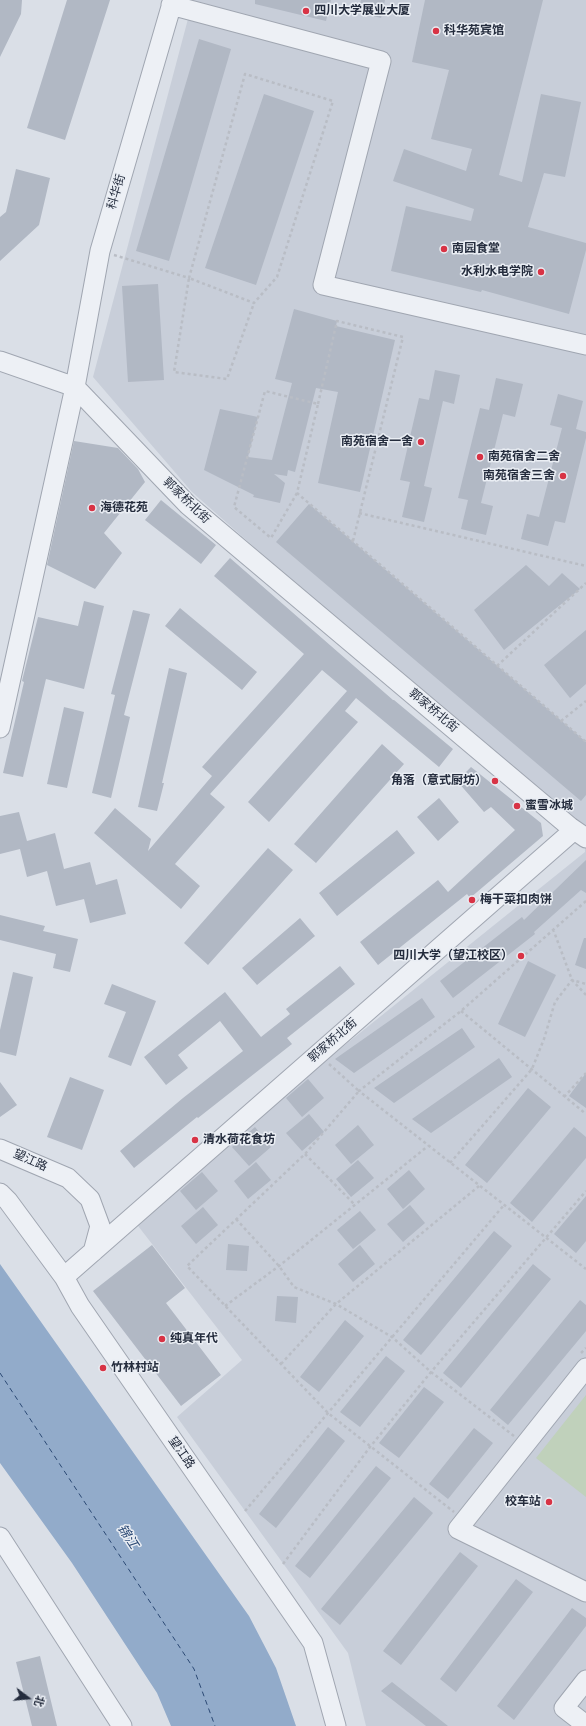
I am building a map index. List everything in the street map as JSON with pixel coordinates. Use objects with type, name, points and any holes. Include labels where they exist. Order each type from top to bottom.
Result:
[{"type":"street","name":"科华街","points":[[75,387],[100,251],[172,3]]},
{"type":"street","points":[[172,3],[382,61],[323,285],[586,346]]},
{"type":"street","points":[[0,361],[75,387],[0,728]]},
{"type":"street","name":"郭家桥北街","points":[[64,1278],[583,835],[188,505],[75,387]]},
{"type":"street","name":"望江路","points":[[0,1149],[68,1178],[90,1199],[100,1226],[93,1252]]},
{"type":"street","name":"望江路","points":[[0,1193],[8,1201],[64,1278],[80,1306],[313,1643],[336,1726]]},
{"type":"street","points":[[586,1368],[520,1440],[458,1529],[586,1592]]},
{"type":"street","points":[[0,1537],[122,1726]]},
{"type":"street","points":[[586,1680],[564,1708],[586,1725]]},
{"type":"path","points":[[245,74],[333,101],[277,277],[254,303],[227,380],[174,372],[189,278],[245,74]]},
{"type":"path","points":[[100,251],[189,278],[254,303]]},
{"type":"path","points":[[318,404],[265,391],[234,507],[271,538],[297,494],[318,404],[337,321],[403,337],[353,541]]},
{"type":"path","points":[[297,494],[586,742]]},
{"type":"path","points":[[359,513],[586,566]]},
{"type":"path","points":[[497,666],[586,583]]},
{"type":"path","points":[[561,721],[586,701]]},
{"type":"path","points":[[456,1514],[328,1413],[187,1266],[305,1154],[360,1091],[461,1011],[586,901]]},
{"type":"path","points":[[553,929],[572,980],[586,996]]},
{"type":"path","points":[[572,980],[586,984]]},
{"type":"path","points":[[450,1163],[532,1069],[544,1039],[555,1002],[572,980]]},
{"type":"path","points":[[461,1011],[586,1114]]},
{"type":"path","points":[[326,1061],[360,1091],[428,1146],[586,1269]]},
{"type":"path","points":[[564,1097],[586,1073]]},
{"type":"path","points":[[225,1306],[279,1266],[428,1146]]},
{"type":"path","points":[[305,1154],[355,1205]]},
{"type":"path","points":[[281,1364],[336,1304],[480,1186]]},
{"type":"path","points":[[283,1564],[370,1447],[431,1372],[586,1191]]},
{"type":"path","points":[[245,1511],[504,1205]]},
{"type":"path","points":[[236,1219],[279,1266],[294,1287],[336,1304],[392,1338],[431,1372],[520,1440]]},
{"type":"shaded area","name":"四川大学（望江校区）","points":[[193,0],[586,0],[586,1726],[366,1726],[348,1653],[177,1417],[242,1360],[135,1222],[325,1061],[585,852],[584,837],[570,827],[192,492],[93,377]]},
{"type":"green space","points":[[586,1395],[586,1497],[536,1458]]},
{"type":"water","name":"锦江","points":[[0,1264],[249,1616],[276,1668],[296,1726],[171,1726],[157,1693],[72,1563],[0,1463]]},
{"type":"building","points":[[0,0],[22,0],[21,14],[0,57]]},
{"type":"building","points":[[67,0],[110,0],[65,140],[27,128]]},
{"type":"building","name":"四川大学展业大厦","points":[[255,0],[331,0],[326,21],[255,4]]},
{"type":"building","points":[[361,0],[385,0],[381,18],[358,12]]},
{"type":"building","points":[[425,0],[543,0],[499,175],[522,182],[541,94],[581,102],[565,177],[544,173],[528,227],[586,243],[586,250],[569,314],[482,290],[481,292],[391,271],[406,206],[471,221],[474,209],[393,181],[404,149],[466,171],[472,149],[431,139],[449,70],[412,62]]},
{"type":"building","points":[[199,39],[231,49],[169,261],[136,251]]},
{"type":"building","points":[[264,94],[314,111],[256,285],[205,268]]},
{"type":"building","points":[[16,169],[50,178],[39,225],[0,261],[0,217],[6,212]]},
{"type":"building","points":[[158,284],[164,380],[128,382],[122,286]]},
{"type":"building","points":[[294,309],[337,321],[336,326],[395,340],[360,492],[318,483],[338,392],[316,388],[295,472],[288,470],[287,476],[274,474],[285,483],[280,503],[253,497],[254,495],[204,470],[220,409],[258,417],[248,457],[272,460],[292,383],[275,379]]},
{"type":"building","name":"南苑宿舍一舍","points":[[435,370],[460,375],[454,404],[443,401],[424,486],[432,488],[424,522],[402,517],[410,482],[400,480],[419,398],[429,400]]},
{"type":"building","name":"南苑宿舍二舍","points":[[496,378],[523,384],[515,417],[503,414],[481,503],[493,506],[486,535],[461,529],[468,500],[458,498],[480,408],[489,410]]},
{"type":"building","name":"南苑宿舍三舍","points":[[558,394],[583,401],[576,429],[586,432],[586,438],[565,523],[555,521],[548,546],[521,539],[527,514],[539,517],[562,428],[550,425]]},
{"type":"building","name":"海德花苑","points":[[74,441],[118,448],[138,469],[145,482],[104,533],[122,553],[95,589],[47,565]]},
{"type":"building","points":[[161,500],[216,545],[201,564],[145,520]]},
{"type":"building","points":[[309,504],[586,742],[586,795],[581,801],[276,542]]},
{"type":"building","points":[[230,558],[393,700],[453,749],[439,767],[356,698],[345,711],[358,722],[269,822],[248,802],[347,691],[322,670],[210,794],[225,807],[175,864],[200,886],[181,909],[94,833],[115,808],[151,839],[148,851],[212,776],[202,767],[304,654],[214,576]]},
{"type":"building","points":[[526,565],[549,586],[562,573],[580,589],[504,650],[474,610]]},
{"type":"building","points":[[84,601],[104,606],[84,689],[46,679],[23,777],[3,773],[24,682],[22,681],[38,617],[78,626]]},
{"type":"building","points":[[180,608],[257,672],[242,690],[165,626]]},
{"type":"building","points":[[133,610],[150,614],[124,715],[130,717],[111,798],[92,793],[115,695],[111,694]]},
{"type":"building","points":[[586,630],[586,684],[570,698],[544,665]]},
{"type":"building","points":[[169,668],[187,673],[157,811],[138,807]]},
{"type":"building","points":[[64,707],[84,712],[67,788],[47,784]]},
{"type":"building","points":[[382,744],[404,764],[316,863],[294,844]]},
{"type":"building","points":[[471,767],[541,823],[543,836],[470,898],[467,894],[378,965],[360,942],[438,880],[448,892],[515,830],[491,807],[484,812],[457,781]]},
{"type":"building","points":[[439,798],[459,822],[438,841],[417,817]]},
{"type":"building","points":[[19,812],[27,841],[55,833],[64,869],[90,862],[96,885],[117,879],[126,914],[90,923],[84,899],[56,906],[47,871],[27,877],[20,849],[0,854],[0,816]]},
{"type":"building","points":[[397,830],[415,853],[337,916],[319,893]]},
{"type":"building","points":[[268,848],[293,870],[208,965],[184,943]]},
{"type":"building","points":[[586,860],[586,893],[581,890],[534,932],[535,934],[453,998],[440,981],[522,917],[524,920]]},
{"type":"building","points":[[0,915],[45,926],[43,931],[78,939],[70,972],[53,968],[56,954],[0,940]]},
{"type":"building","points":[[300,918],[315,936],[257,985],[242,968]]},
{"type":"building","points":[[584,938],[586,938],[586,969],[575,965]]},
{"type":"building","points":[[528,961],[556,975],[525,1037],[498,1024]]},
{"type":"building","points":[[340,966],[355,984],[287,1038],[292,1044],[198,1118],[197,1117],[134,1168],[120,1151],[183,1098],[243,1051],[220,1021],[178,1055],[188,1068],[166,1085],[144,1057],[225,992],[261,1037],[290,1014],[286,1009]]},
{"type":"building","points":[[13,972],[33,977],[16,1056],[0,1052],[0,1030]]},
{"type":"building","points":[[112,984],[156,1001],[131,1066],[108,1057],[126,1012],[104,1004]]},
{"type":"building","points":[[422,998],[435,1017],[354,1073],[335,1059]]},
{"type":"building","points":[[462,1028],[475,1047],[394,1103],[374,1088]]},
{"type":"building","points":[[499,1058],[512,1077],[431,1133],[412,1119]]},
{"type":"building","points":[[586,1073],[586,1108],[569,1096]]},
{"type":"building","points":[[70,1077],[104,1090],[82,1150],[47,1137]]},
{"type":"building","points":[[308,1079],[324,1098],[302,1117],[286,1098]]},
{"type":"building","points":[[0,1082],[17,1105],[0,1117]]},
{"type":"building","points":[[528,1088],[551,1107],[487,1183],[465,1165]]},
{"type":"building","points":[[309,1114],[324,1132],[302,1151],[286,1133]]},
{"type":"building","points":[[358,1125],[374,1145],[351,1164],[335,1145]]},
{"type":"building","points":[[255,1127],[271,1147],[249,1166],[232,1147]]},
{"type":"building","points":[[574,1127],[586,1137],[586,1158],[532,1222],[510,1203]]},
{"type":"building","points":[[358,1160],[374,1178],[351,1197],[336,1179]]},
{"type":"building","points":[[256,1162],[271,1180],[248,1199],[234,1181]]},
{"type":"building","points":[[409,1170],[425,1189],[403,1209],[387,1189]]},
{"type":"building","points":[[202,1172],[218,1191],[196,1210],[180,1191]]},
{"type":"building","points":[[586,1196],[586,1241],[576,1253],[554,1234]]},
{"type":"building","points":[[410,1205],[425,1223],[403,1242],[387,1224]]},
{"type":"building","points":[[203,1207],[218,1225],[196,1244],[181,1226]]},
{"type":"building","points":[[360,1211],[376,1230],[353,1249],[337,1230]]},
{"type":"building","points":[[494,1231],[512,1246],[421,1355],[403,1340]]},
{"type":"building","points":[[228,1244],[249,1246],[247,1271],[226,1270]]},
{"type":"building","name":"纯真年代","points":[[152,1245],[185,1288],[166,1303],[221,1375],[181,1406],[93,1291]]},
{"type":"building","points":[[360,1245],[375,1264],[353,1282],[338,1264]]},
{"type":"building","points":[[533,1264],[551,1279],[461,1388],[443,1373]]},
{"type":"building","points":[[277,1296],[298,1297],[296,1323],[275,1321]]},
{"type":"building","points":[[580,1300],[586,1305],[586,1331],[508,1425],[490,1410]]},
{"type":"building","points":[[345,1320],[364,1336],[319,1392],[300,1377]]},
{"type":"building","points":[[386,1356],[405,1371],[360,1427],[340,1412]]},
{"type":"building","points":[[424,1387],[444,1402],[399,1458],[379,1443]]},
{"type":"building","points":[[328,1427],[345,1441],[276,1528],[259,1514]]},
{"type":"building","points":[[474,1428],[493,1443],[448,1499],[429,1484]]},
{"type":"building","points":[[376,1466],[391,1478],[310,1578],[295,1566]]},
{"type":"building","points":[[414,1497],[433,1513],[340,1625],[321,1609]]},
{"type":"building","points":[[460,1552],[478,1566],[401,1665],[383,1651]]},
{"type":"building","points":[[516,1579],[533,1592],[456,1692],[440,1679]]},
{"type":"building","points":[[572,1608],[586,1618],[586,1626],[514,1720],[497,1706]]},
{"type":"building","points":[[40,1656],[57,1726],[32,1726],[16,1662]]},
{"type":"building","points":[[392,1682],[448,1726],[426,1726],[381,1691]]},
{"type":"ferry route","points":[[0,1373],[194,1669],[215,1726]]},
{"type":"place","name":"四川大学展业大厦","points":[[306,11]]},
{"type":"place","name":"科华苑宾馆","points":[[436,31]]},
{"type":"place","name":"南园食堂","points":[[444,249]]},
{"type":"place","name":"水利水电学院","points":[[541,272]]},
{"type":"place","name":"南苑宿舍一舍","points":[[421,442]]},
{"type":"place","name":"南苑宿舍二舍","points":[[480,457]]},
{"type":"place","name":"南苑宿舍三舍","points":[[563,476]]},
{"type":"place","name":"海德花苑","points":[[92,508]]},
{"type":"place","name":"角落（意式厨坊）","points":[[495,781]]},
{"type":"place","name":"蜜雪冰城","points":[[517,806]]},
{"type":"place","name":"梅干菜扣肉饼","points":[[472,900]]},
{"type":"place","name":"四川大学（望江校区）","points":[[521,956]]},
{"type":"place","name":"清水荷花食坊","points":[[195,1140]]},
{"type":"place","name":"纯真年代","points":[[162,1339]]},
{"type":"place","name":"竹林村站","points":[[103,1368]]},
{"type":"place","name":"校车站","points":[[549,1502]]}]
